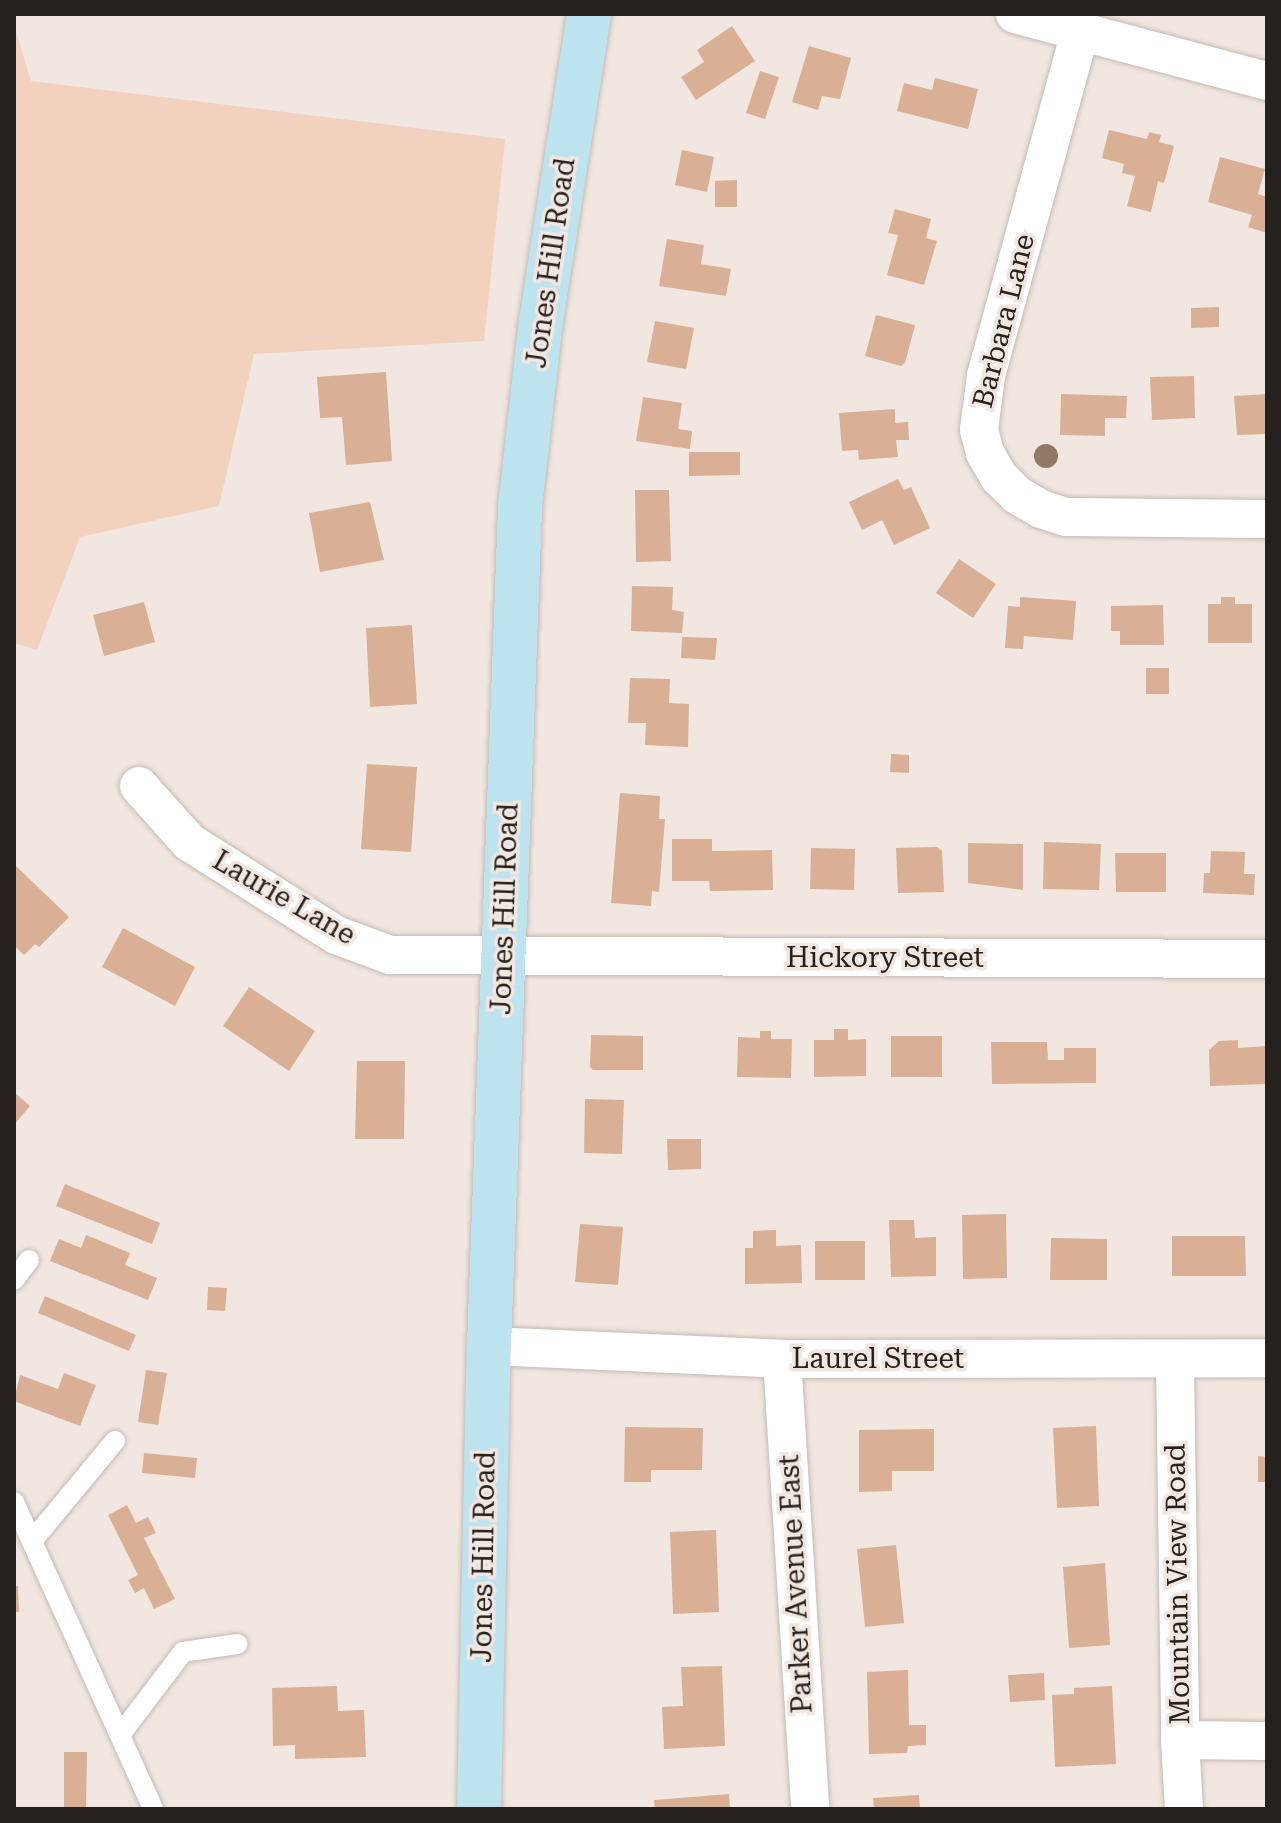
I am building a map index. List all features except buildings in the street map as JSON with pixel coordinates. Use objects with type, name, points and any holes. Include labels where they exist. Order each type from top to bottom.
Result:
[{"type":"main road","name":"Jones Hill Road","points":[[479,1809],[489,1346],[520,507],[541,321],[589,14]]},
{"type":"street","points":[[1015,14],[1267,81]]},
{"type":"street","name":"Barbara Lane","points":[[1080,32],[986,376],[979,430],[985,453],[999,477],[1017,495],[1041,509],[1066,517],[1267,519]]},
{"type":"street","name":"Laurie Lane","points":[[139,786],[189,842],[336,935],[390,955],[503,958]]},
{"type":"street","name":"Hickory Street","points":[[503,958],[1267,959]]},
{"type":"street","name":"Laurel Street","points":[[489,1346],[782,1359],[1267,1358]]},
{"type":"street","name":"Parker Avenue East","points":[[782,1359],[810,1809]]},
{"type":"street","name":"Mountain View Road","points":[[1175,1359],[1180,1740],[1184,1809]]},
{"type":"street","points":[[1180,1740],[1267,1741]]},
{"type":"lane","points":[[14,1280],[29,1260]]},
{"type":"lane","points":[[32,1541],[115,1441]]},
{"type":"lane","points":[[14,1502],[153,1809]]},
{"type":"lane","points":[[120,1735],[183,1652],[237,1644]]},
{"type":"shaded area","points":[[14,24],[31,81],[505,139],[484,341],[254,354],[219,506],[80,537],[37,650],[14,643]]}]
